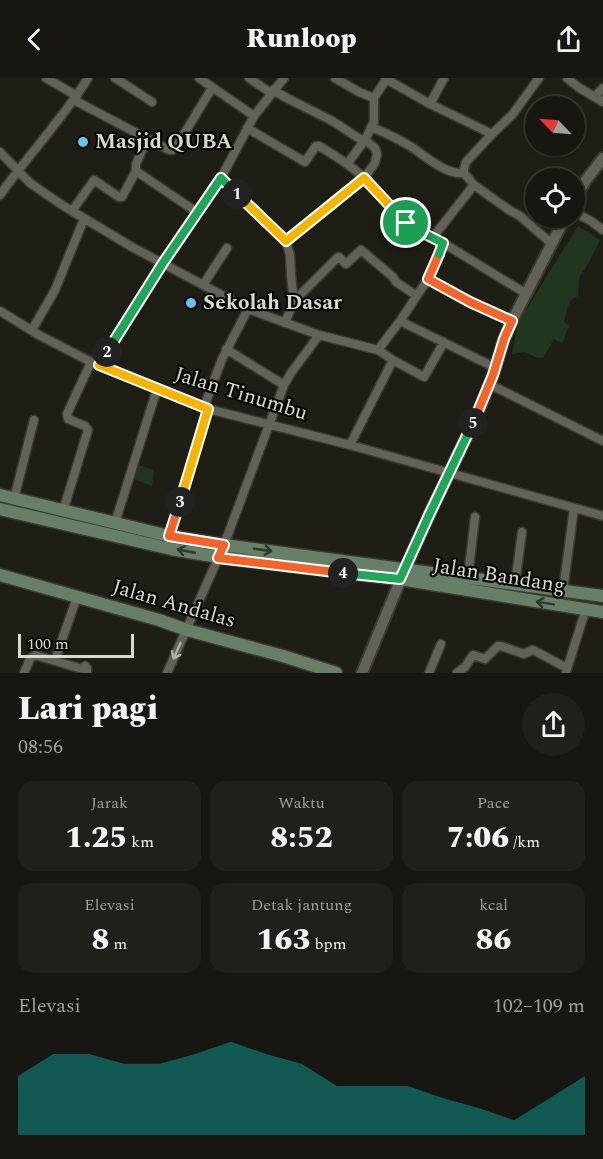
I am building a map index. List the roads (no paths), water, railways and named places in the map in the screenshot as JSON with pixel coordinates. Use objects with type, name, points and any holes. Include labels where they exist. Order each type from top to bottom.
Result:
[{"type":"main road","name":"Jalan Bandang","points":[[0,495],[169,536],[403,574],[603,612]]},
{"type":"main road","name":"Jalan Bandang","points":[[0,509],[218,558],[468,578],[603,596]]},
{"type":"main road","name":"Jalan Andalas","points":[[0,575],[336,673]]},
{"type":"street","points":[[46,78],[147,139],[173,150],[212,88]]},
{"type":"street","points":[[0,195],[17,170],[76,98],[88,78]]},
{"type":"street","points":[[116,78],[152,102]]},
{"type":"street","points":[[199,78],[254,116]]},
{"type":"street","points":[[249,78],[364,140],[375,148],[377,154],[375,164],[364,178],[286,241]]},
{"type":"street","points":[[63,511],[88,430],[87,427],[68,419],[67,414],[95,363],[221,178],[254,116],[284,78]]},
{"type":"street","points":[[335,78],[374,98]]},
{"type":"street","points":[[430,104],[444,78]]},
{"type":"street","points":[[538,78],[521,105],[466,162],[464,173],[474,185],[525,220],[551,243]]},
{"type":"street","points":[[567,78],[599,100],[603,88]]},
{"type":"street","points":[[347,164],[374,122],[374,98],[386,79],[430,104],[492,134]]},
{"type":"street","points":[[248,128],[305,162],[318,145],[364,178],[406,223],[525,293]]},
{"type":"street","points":[[371,128],[408,145],[442,167],[459,174],[464,173]]},
{"type":"street","points":[[72,211],[94,180],[122,197],[136,171],[136,164],[147,139]]},
{"type":"street","points":[[0,152],[46,195],[84,219],[248,309],[319,335],[378,350],[424,376],[444,342]]},
{"type":"street","points":[[585,182],[603,158]]},
{"type":"street","points":[[136,171],[198,213]]},
{"type":"street","points":[[221,178],[286,241],[291,255],[291,283],[294,301]]},
{"type":"street","points":[[433,237],[474,185]]},
{"type":"street","points":[[585,218],[603,230]]},
{"type":"street","points":[[32,330],[55,290],[84,219]]},
{"type":"street","points":[[362,673],[403,574],[471,429],[496,368],[504,339],[559,228]]},
{"type":"street","points":[[378,350],[428,279],[443,243]]},
{"type":"street","points":[[203,285],[227,248]]},
{"type":"street","points":[[285,323],[294,301],[337,258],[339,257],[346,264],[361,250],[396,282],[417,296]]},
{"type":"street","points":[[428,279],[512,321]]},
{"type":"street","points":[[169,536],[213,380],[226,349],[248,309]]},
{"type":"street","name":"Jalan Tinumbu","points":[[0,313],[95,363],[206,408],[350,445],[603,516]]},
{"type":"street","points":[[400,321],[496,368]]},
{"type":"street","points":[[167,673],[224,545],[284,385],[319,335]]},
{"type":"street","points":[[226,349],[284,385]]},
{"type":"street","points":[[350,445],[393,360]]},
{"type":"street","points":[[489,384],[603,441]]},
{"type":"street","points":[[115,523],[157,389]]},
{"type":"street","points":[[14,499],[34,420]]},
{"type":"street","points":[[563,591],[574,507]]},
{"type":"street","points":[[468,578],[475,517]]},
{"type":"street","points":[[515,584],[522,532]]},
{"type":"street","points":[[55,660],[77,597]]},
{"type":"street","points":[[458,673],[473,655],[485,659],[498,646],[524,654],[535,651],[567,670],[586,609]]},
{"type":"street","points":[[429,673],[441,644]]},
{"type":"street","points":[[24,673],[33,655],[82,669],[85,666],[87,673]]},
{"type":"place","name":"Masjid QUBA","points":[[83,142]]},
{"type":"place","name":"Sekolah Dasar","points":[[191,303]]}]
